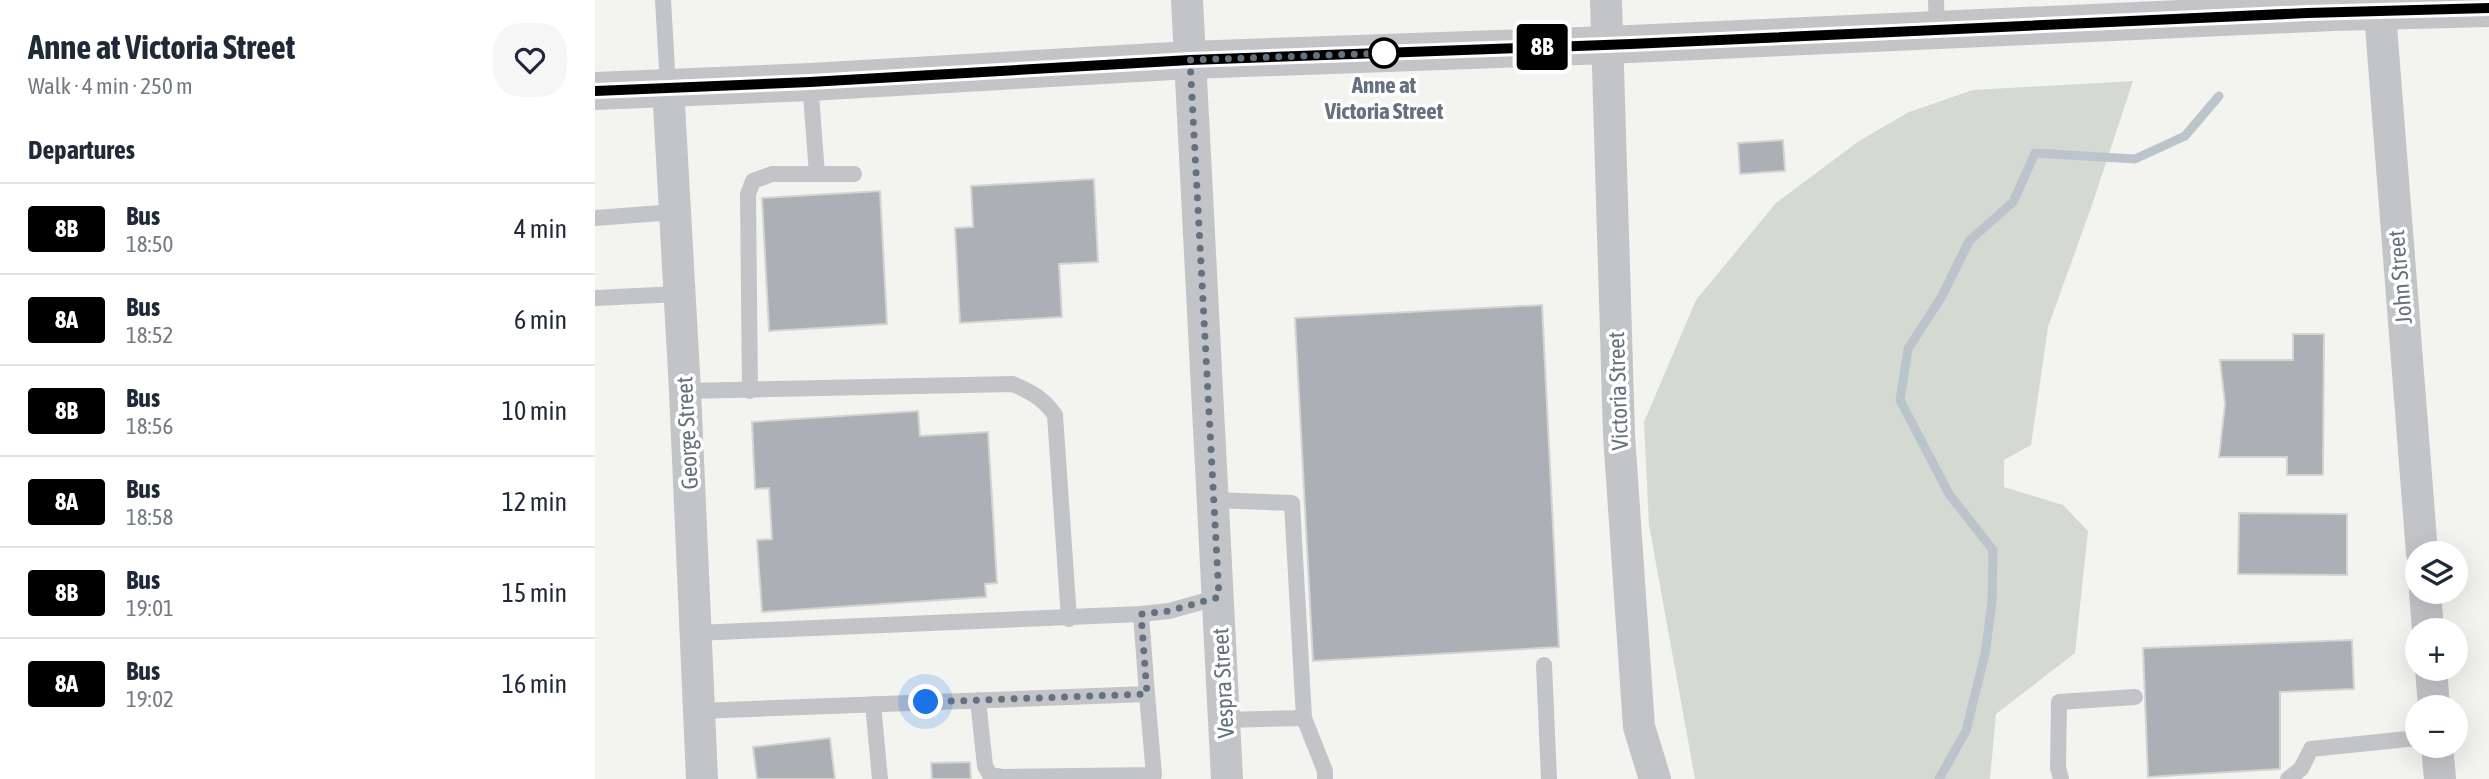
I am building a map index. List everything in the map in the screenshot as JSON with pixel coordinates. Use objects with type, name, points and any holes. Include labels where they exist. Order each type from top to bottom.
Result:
[{"type":"street","name":"Vespra Street","points":[[1187,0],[1227,779]]},
{"type":"street","name":"Victoria Street","points":[[1606,0],[1619,435],[1639,727],[1655,779]]},
{"type":"street","points":[[595,91],[810,82],[1190,60],[1608,44],[1936,15],[2307,13],[2379,6],[2489,8]]},
{"type":"street","name":"John Street","points":[[2379,6],[2421,541]]},
{"type":"street","name":"George Street","points":[[668,87],[702,779]]},
{"type":"street","points":[[2438,758],[2440,779]]},
{"type":"lane","points":[[663,0],[668,87]]},
{"type":"lane","points":[[810,82],[817,174]]},
{"type":"lane","points":[[750,391],[748,194],[753,181],[772,174],[854,174]]},
{"type":"lane","points":[[595,218],[674,212]]},
{"type":"lane","points":[[595,298],[679,294]]},
{"type":"lane","points":[[685,391],[1013,384],[1039,397],[1055,415],[1069,619]]},
{"type":"lane","points":[[1214,500],[1292,503],[1304,718],[1325,771],[1325,779]]},
{"type":"lane","points":[[696,633],[1069,619],[1169,611],[1219,597]]},
{"type":"lane","points":[[978,701],[985,766],[990,775],[1154,775],[1141,614]]},
{"type":"lane","points":[[1544,665],[1549,779]]},
{"type":"lane","points":[[699,711],[1147,694]]},
{"type":"lane","points":[[2061,779],[2058,768],[2059,702],[2135,697]]},
{"type":"lane","points":[[873,704],[880,779]]},
{"type":"lane","points":[[1225,720],[1304,718]]},
{"type":"lane","points":[[2288,779],[2301,769],[2311,749],[2405,739]]},
{"type":"shaded area","points":[[2133,81],[2048,327],[2031,445],[2004,460],[2004,487],[2063,505],[2088,531],[2075,653],[1996,714],[1990,779],[1695,779],[1649,525],[1644,422],[1696,300],[1776,203],[1859,141],[1909,112],[1973,90]]},
{"type":"building","points":[[1783,140],[1785,171],[1740,174],[1738,143]]},
{"type":"building","points":[[1094,179],[1098,262],[1059,264],[1062,317],[960,323],[955,228],[973,227],[971,186]]},
{"type":"building","points":[[880,191],[887,324],[769,331],[762,198]]},
{"type":"building","points":[[1542,305],[1559,647],[1313,661],[1295,318]]},
{"type":"building","points":[[2293,334],[2324,334],[2323,475],[2287,475],[2287,457],[2219,457],[2225,404],[2220,360],[2293,360]]},
{"type":"building","points":[[918,411],[920,436],[988,432],[997,583],[985,584],[986,597],[762,612],[757,540],[772,539],[769,488],[755,489],[752,422]]},
{"type":"building","points":[[2239,513],[2347,514],[2347,575],[2238,574]]},
{"type":"building","points":[[2352,640],[2354,689],[2280,692],[2280,769],[2148,777],[2143,648]]},
{"type":"building","points":[[830,738],[835,779],[757,779],[753,747]]},
{"type":"building","points":[[970,762],[971,779],[932,779],[931,763]]},
{"type":"waterway","points":[[1939,779],[1966,731],[1985,654],[1992,603],[1993,550],[1949,494],[1900,400],[1908,349],[1942,296],[1969,241],[2013,202],[2035,153],[2135,159],[2185,136],[2219,96]]},
{"type":"bus line","name":"8B","points":[[595,91],[810,82],[1190,60],[1631,44],[2307,13],[2489,8]]},
{"type":"place","name":"Anne at Victoria Street","points":[[1384,53]]},
{"type":"route","points":[[926,702],[1147,694],[1141,614],[1169,611],[1219,597],[1190,60],[1384,53]]}]
